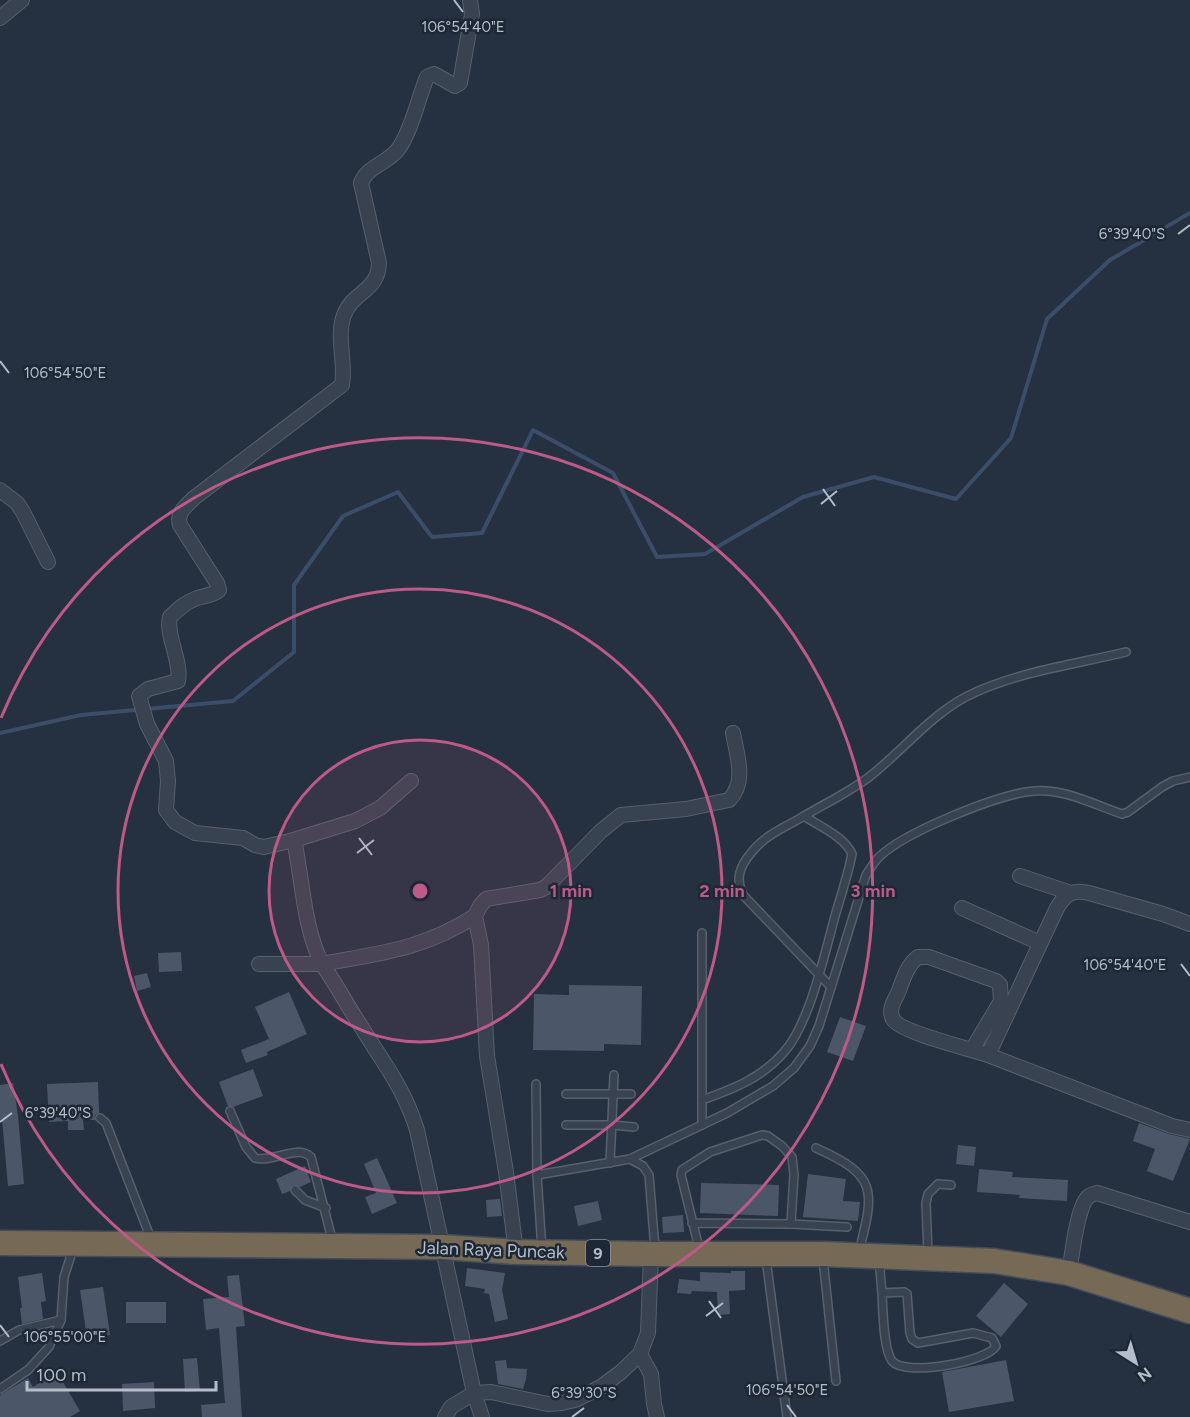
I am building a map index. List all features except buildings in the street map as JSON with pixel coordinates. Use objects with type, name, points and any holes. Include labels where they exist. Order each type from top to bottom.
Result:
[{"type":"highway","name":"Jalan Raya Puncak","points":[[0,1243],[442,1247],[516,1252],[765,1253],[928,1257],[1010,1262],[1069,1273],[1190,1311]]},
{"type":"street","points":[[0,18],[22,0]]},
{"type":"street","points":[[411,782],[370,814],[294,840],[261,847],[243,838],[195,833],[176,822],[166,810],[168,781],[165,758],[147,724],[139,696],[148,689],[178,681],[174,644],[169,626],[172,615],[193,599],[216,593],[219,590],[217,583],[179,523],[182,511],[194,498],[342,385],[343,355],[340,329],[344,315],[353,301],[372,284],[378,274],[378,263],[361,183],[365,174],[389,159],[400,146],[427,77],[434,74],[455,86],[460,83],[472,14],[470,0]]},
{"type":"street","points":[[0,490],[17,503],[23,512],[48,562]]},
{"type":"street","points":[[259,963],[322,964],[417,945],[455,929],[475,916],[481,904],[489,898],[540,890],[546,887],[601,831],[621,815],[686,809],[729,800],[739,786],[740,774],[734,733]]},
{"type":"street","points":[[294,840],[306,915],[322,964],[408,1101],[417,1130],[474,1393],[482,1417]]},
{"type":"street","points":[[1020,876],[1071,892],[1089,893],[1190,924]]},
{"type":"street","points":[[988,1055],[1060,902],[1071,892]]},
{"type":"street","points":[[962,908],[1041,943]]},
{"type":"street","points":[[475,916],[481,945],[487,1056],[506,1172],[516,1252]]},
{"type":"street","points":[[972,1050],[1001,1001],[1000,985],[996,981],[928,957],[918,957],[910,965],[891,1008],[894,1020],[899,1025],[914,1032],[988,1055],[1173,1126],[1190,1130]]},
{"type":"street","points":[[1069,1273],[1081,1211],[1087,1198],[1093,1194],[1097,1193],[1190,1222]]},
{"type":"street","points":[[446,1417],[451,1407],[474,1393],[491,1392],[548,1404],[575,1400],[601,1387],[634,1362],[640,1354],[649,1324],[653,1254]]},
{"type":"street","points":[[640,1354],[651,1374],[657,1417]]},
{"type":"lane","points":[[831,987],[743,895],[738,882],[740,871],[744,862],[760,842],[868,777],[928,724],[973,693],[1016,677],[1126,652]]},
{"type":"lane","points":[[537,1175],[630,1159],[727,1113],[773,1086],[794,1068],[810,1046],[819,1026],[866,875],[877,858],[893,846],[973,807],[1008,796],[1035,790],[1059,793],[1122,814],[1173,781],[1190,777]]},
{"type":"lane","points":[[702,1100],[750,1081],[783,1054],[800,1027],[819,974],[852,854],[840,839],[804,816]]},
{"type":"lane","points":[[702,933],[702,1125]]},
{"type":"lane","points":[[610,1163],[614,1075]]},
{"type":"lane","points":[[536,1084],[537,1175],[542,1251]]},
{"type":"lane","points":[[566,1094],[631,1094]]},
{"type":"lane","points":[[230,1111],[246,1148],[255,1158],[265,1159],[300,1152],[311,1157],[326,1208],[334,1247]]},
{"type":"lane","points":[[100,1118],[106,1123],[154,1245]]},
{"type":"lane","points":[[566,1125],[634,1127]]},
{"type":"lane","points":[[700,1254],[681,1175],[682,1170],[710,1152],[762,1135],[768,1136],[782,1146],[792,1157],[794,1174],[790,1224]]},
{"type":"lane","points":[[816,1148],[838,1158],[864,1178],[867,1185],[869,1255],[882,1293],[888,1352],[893,1362],[900,1367],[911,1369],[936,1367],[990,1353],[996,1346],[992,1338],[973,1333],[918,1343],[912,1339],[910,1333],[907,1294],[903,1292],[882,1293]]},
{"type":"lane","points":[[630,1159],[643,1166],[649,1175],[653,1254]]},
{"type":"lane","points":[[928,1257],[926,1203],[928,1194],[939,1184],[951,1185]]},
{"type":"lane","points":[[295,1190],[305,1200],[326,1208]]},
{"type":"lane","points":[[692,1223],[847,1227]]},
{"type":"lane","points":[[0,1389],[28,1370],[45,1353],[61,1320],[64,1277],[75,1244]]},
{"type":"lane","points":[[765,1253],[787,1417]]},
{"type":"lane","points":[[823,1254],[836,1381]]},
{"type":"lane","points":[[0,1341],[19,1330],[61,1320]]},
{"type":"waterway","points":[[0,733],[81,715],[233,701],[294,652],[294,585],[343,516],[398,492],[432,537],[482,533],[533,430],[613,473],[657,557],[705,554],[803,497],[874,477],[956,499],[1011,438],[1047,319],[1110,260],[1190,213]]}]
